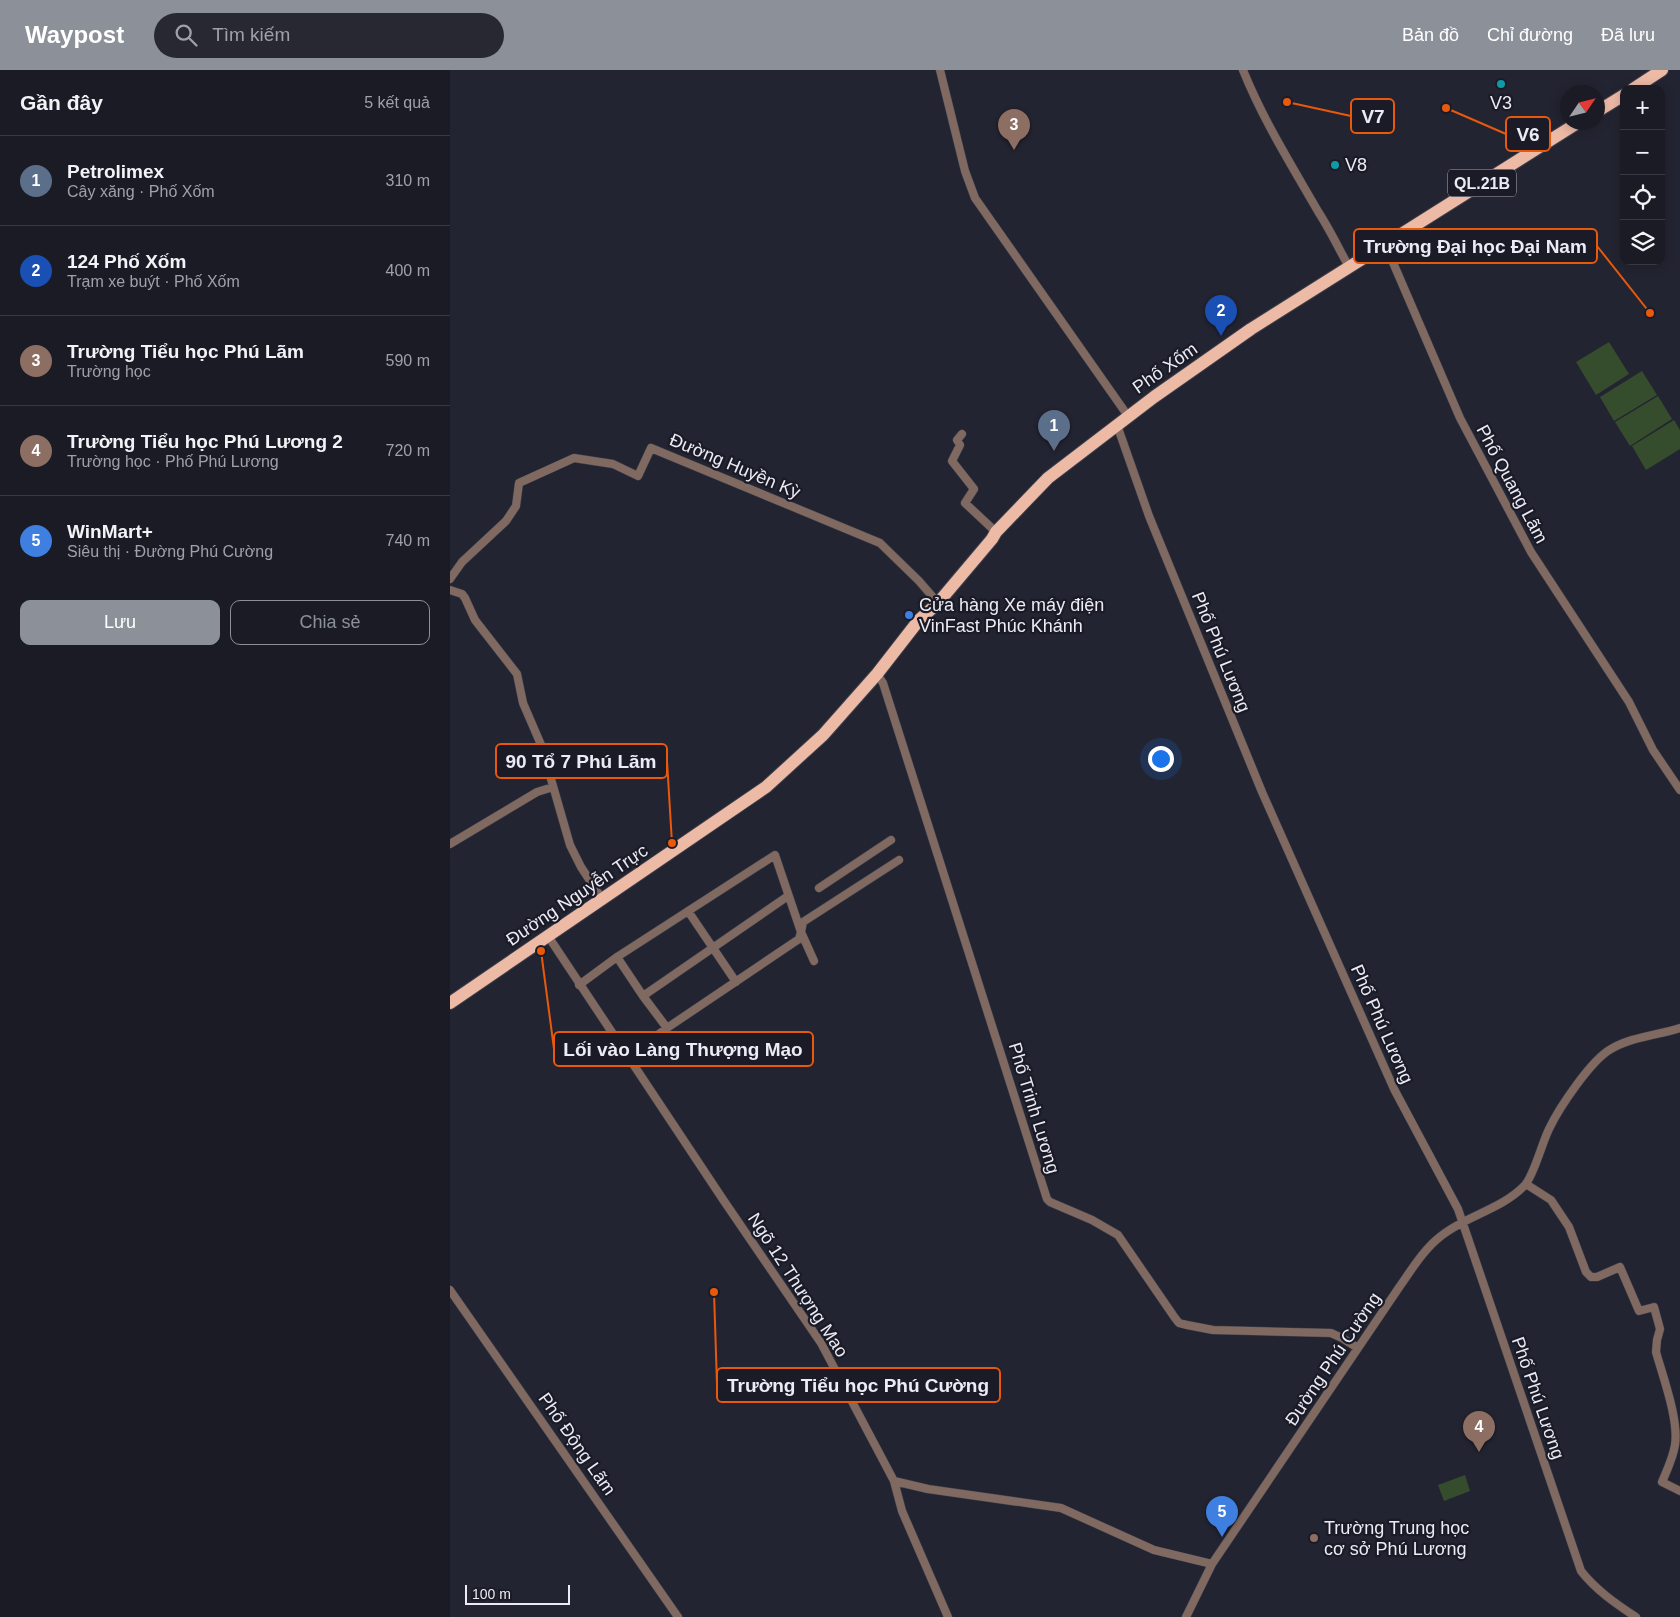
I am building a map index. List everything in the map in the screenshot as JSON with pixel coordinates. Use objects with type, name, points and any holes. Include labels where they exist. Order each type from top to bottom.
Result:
[{"type":"highway","points":[[1639,85],[1662,70]]},
{"type":"highway","points":[[1605,106],[1620,97]]},
{"type":"highway","name":"Phố Xốm","points":[[877,674],[919,620],[938,603],[996,532],[1048,478],[1128,416],[1250,329],[1566,130]]},
{"type":"highway","name":"Đường Nguyễn Trực","points":[[450,1003],[766,787],[823,735],[877,674]]},
{"type":"street","points":[[940,70],[965,171],[977,197],[1128,416]]},
{"type":"street","points":[[1243,70],[1279,144],[1349,267]]},
{"type":"street","name":"Phố Quang Lãm","points":[[1385,244],[1460,418],[1530,552],[1629,702],[1653,750],[1680,790]]},
{"type":"street","name":"Phố Phú Lương","points":[[1117,425],[1149,516],[1262,792],[1394,1089],[1458,1209],[1581,1571],[1590,1583],[1636,1617]]},
{"type":"street","points":[[962,434],[957,440],[960,446],[952,461],[974,489],[965,503],[996,532]]},
{"type":"street","name":"Đường Huyền Kỳ","points":[[450,579],[462,562],[506,521],[516,506],[519,483],[574,458],[613,464],[638,476],[651,448],[880,543],[919,581],[938,603]]},
{"type":"street","points":[[450,590],[462,594],[466,598],[475,620],[517,674],[523,703],[546,754],[553,787],[570,845],[581,868],[602,899]]},
{"type":"street","name":"Phố Trinh Lương","points":[[877,674],[883,683],[1047,1199],[1092,1220],[1118,1235],[1179,1323],[1213,1330],[1331,1334],[1342,1338],[1358,1348]]},
{"type":"street","points":[[450,844],[537,792],[553,787]]},
{"type":"street","points":[[819,888],[891,840]]},
{"type":"street","points":[[580,985],[617,957],[775,855],[801,932],[814,961]]},
{"type":"street","points":[[628,1057],[667,1028],[799,939],[803,922],[899,860]]},
{"type":"street","points":[[643,996],[788,896]]},
{"type":"street","points":[[688,911],[736,982]]},
{"type":"street","name":"Ngõ 12 Thượng Mao","points":[[548,936],[821,1343],[894,1481],[902,1511],[948,1617]]},
{"type":"street","points":[[617,957],[667,1028]]},
{"type":"street","name":"Đường Phú Cường","points":[[1186,1617],[1212,1564],[1422,1256],[1441,1236],[1503,1203],[1526,1184],[1550,1127],[1572,1091],[1593,1062],[1610,1049],[1680,1028]]},
{"type":"street","points":[[1526,1184],[1552,1200],[1569,1227],[1586,1272],[1591,1277],[1596,1277],[1620,1267],[1639,1311],[1654,1307],[1660,1330],[1656,1352],[1675,1427],[1675,1443],[1662,1482],[1680,1491]]},
{"type":"street","name":"Phố Động Lãm","points":[[450,1290],[678,1617]]},
{"type":"street","points":[[894,1481],[928,1489],[1061,1508],[1154,1550],[1212,1564]]},
{"type":"green space","points":[[1609,342],[1629,374],[1596,395],[1576,362]]},
{"type":"green space","points":[[1642,371],[1657,395],[1614,421],[1600,397]]},
{"type":"green space","points":[[1658,396],[1672,419],[1630,446],[1615,422]]},
{"type":"green space","points":[[1674,420],[1680,430],[1680,449],[1646,470],[1632,446]]},
{"type":"green space","points":[[1465,1475],[1470,1491],[1444,1501],[1438,1485]]},
{"type":"place","name":"V3","points":[[1501,84]]},
{"type":"place","name":"V7","points":[[1287,102]]},
{"type":"place","name":"V6","points":[[1446,108]]},
{"type":"place","name":"Trường Tiểu học Phú Lãm","points":[[1014,150]]},
{"type":"place","name":"V8","points":[[1335,165]]},
{"type":"place","name":"Trường Đại học Đại Nam","points":[[1650,313]]},
{"type":"place","name":"124 Phố Xốm","points":[[1221,336]]},
{"type":"place","name":"Petrolimex","points":[[1054,451]]},
{"type":"place","name":"Cửa hàng Xe máy điện VinFast Phúc Khánh","points":[[909,615]]},
{"type":"place","name":"90 Tổ 7 Phú Lãm","points":[[672,843]]},
{"type":"place","name":"Lối vào Làng Thượng Mạo","points":[[541,951]]},
{"type":"place","name":"Trường Tiểu học Phú Cường","points":[[714,1292]]},
{"type":"place","name":"Trường Tiểu học Phú Lương 2","points":[[1479,1452]]},
{"type":"place","name":"WinMart+","points":[[1222,1537]]},
{"type":"place","name":"Trường Trung học cơ sở Phú Lương","points":[[1314,1538]]}]
